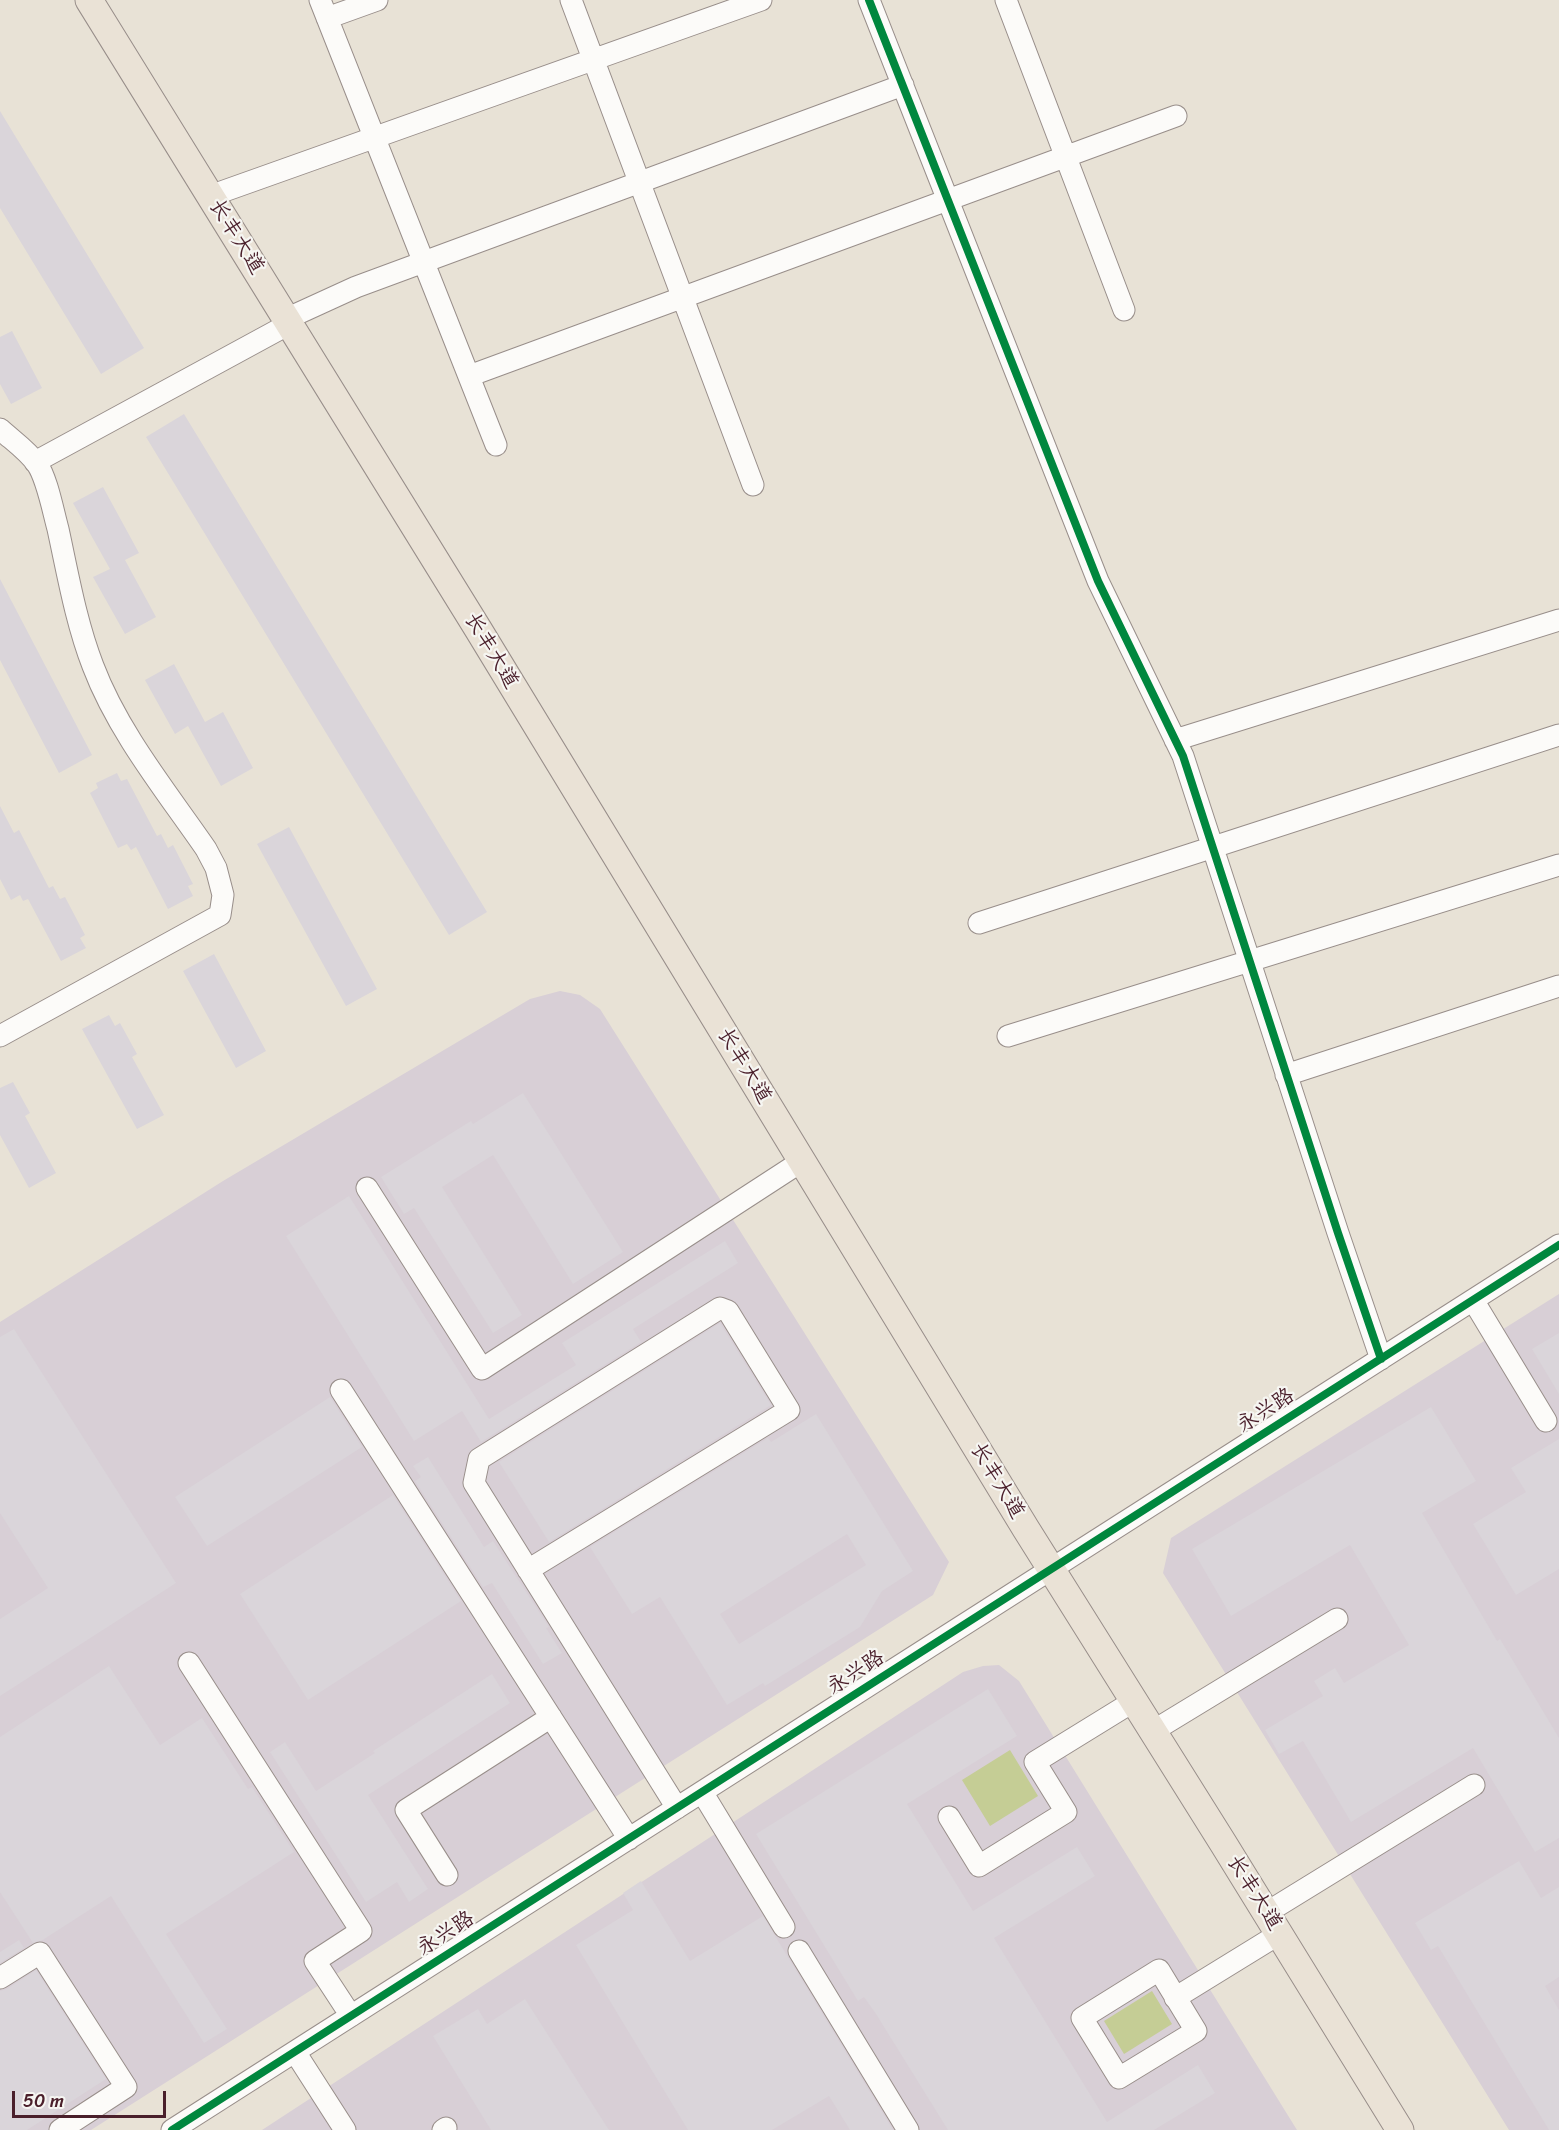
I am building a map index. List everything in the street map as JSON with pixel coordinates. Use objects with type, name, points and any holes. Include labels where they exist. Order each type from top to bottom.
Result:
[{"type":"main road","name":"长丰大道","points":[[89,0],[478,629],[1051,1569],[1400,2130]]},
{"type":"street","points":[[377,0],[323,9],[496,445]]},
{"type":"street","points":[[571,0],[753,485]]},
{"type":"street","points":[[210,196],[761,0]]},
{"type":"street","points":[[869,0],[1098,581],[1182,756],[1381,1359]]},
{"type":"street","points":[[1006,0],[1124,310]]},
{"type":"street","points":[[35,462],[288,322],[356,287],[903,85]]},
{"type":"street","points":[[469,376],[1176,116]]},
{"type":"street","points":[[0,429],[38,466],[52,503],[82,634],[93,667],[109,701],[131,738],[206,849],[216,868],[223,896],[220,915],[0,1036]]},
{"type":"street","points":[[1174,740],[1559,620]]},
{"type":"street","points":[[979,923],[1559,735]]},
{"type":"street","points":[[1008,1036],[1559,865]]},
{"type":"street","points":[[1286,1075],[1559,986]]},
{"type":"street","points":[[367,1188],[482,1369],[802,1161]]},
{"type":"street","name":"永兴路","points":[[172,2130],[1559,1245]]},
{"type":"street","points":[[1473,1300],[1546,1421]]},
{"type":"street","points":[[528,1569],[789,1410],[728,1311],[720,1308],[479,1459],[474,1483],[677,1808]]},
{"type":"street","points":[[341,1390],[629,1839]]},
{"type":"street","points":[[1153,1731],[1337,1619]]},
{"type":"street","points":[[189,1663],[361,1931],[315,1961],[351,2016]]},
{"type":"street","points":[[949,1817],[979,1866],[1066,1812],[1035,1762],[1134,1701]]},
{"type":"street","points":[[447,1875],[406,1810],[551,1717]]},
{"type":"street","points":[[1175,1998],[1273,1923],[1474,1785]]},
{"type":"street","points":[[702,1792],[784,1927]]},
{"type":"street","points":[[799,1951],[908,2130]]},
{"type":"street","points":[[0,1978],[40,1953],[126,2087],[60,2130]]},
{"type":"street","points":[[1159,1971],[1175,1998],[1196,2031],[1119,2078],[1082,2018],[1159,1971]]},
{"type":"street","points":[[295,2052],[345,2130]]},
{"type":"shaded area","points":[[560,991],[580,995],[600,1009],[949,1562],[933,1595],[91,2130],[0,2130],[0,1322],[223,1181],[530,999]]},
{"type":"shaded area","points":[[1559,1294],[1559,2130],[1509,2130],[1163,1573],[1171,1538]]},
{"type":"shaded area","points":[[999,1665],[1019,1681],[1297,2130],[262,2130],[963,1672],[983,1666]]},
{"type":"green space","points":[[1010,1750],[1038,1796],[990,1826],[962,1780]]},
{"type":"green space","points":[[1152,1991],[1172,2024],[1124,2054],[1104,2021]]},
{"type":"building","points":[[0,111],[144,348],[101,374],[0,208]]},
{"type":"building","points":[[12,331],[42,388],[11,404],[0,384],[0,337]]},
{"type":"building","points":[[184,414],[487,912],[449,935],[146,437]]},
{"type":"building","points":[[103,487],[139,553],[125,560],[156,617],[125,634],[93,577],[110,569],[73,503]]},
{"type":"building","points":[[0,579],[92,755],[59,773],[0,660]]},
{"type":"building","points":[[174,664],[205,722],[223,712],[253,768],[221,786],[188,726],[175,734],[145,680]]},
{"type":"building","points":[[117,773],[121,781],[127,779],[157,836],[161,834],[168,848],[173,845],[193,884],[188,886],[193,896],[168,909],[136,847],[131,850],[127,844],[118,848],[90,793],[98,788],[96,783]]},
{"type":"building","points":[[0,806],[14,833],[19,830],[49,888],[53,886],[60,899],[65,897],[85,935],[80,938],[86,948],[61,961],[28,899],[23,901],[20,895],[11,900],[0,879]]},
{"type":"building","points":[[289,827],[377,989],[346,1006],[257,844]]},
{"type":"building","points":[[214,954],[266,1051],[236,1068],[183,971]]},
{"type":"building","points":[[109,1015],[115,1026],[120,1023],[137,1054],[132,1057],[164,1115],[137,1129],[82,1029]]},
{"type":"building","points":[[13,1082],[30,1113],[25,1116],[56,1173],[29,1188],[0,1135],[0,1088]]},
{"type":"building","points":[[523,1093],[623,1252],[573,1284],[493,1155],[442,1187],[522,1315],[493,1333],[414,1208],[404,1214],[381,1177],[471,1121],[473,1124]]},
{"type":"building","points":[[349,1196],[489,1419],[576,1365],[562,1343],[725,1241],[738,1263],[633,1329],[641,1342],[481,1442],[462,1411],[414,1441],[286,1236]]},
{"type":"building","points":[[720,1323],[771,1405],[549,1542],[499,1462]]},
{"type":"building","points":[[14,1329],[176,1583],[0,1696],[0,1619],[48,1588],[0,1513],[0,1337]]},
{"type":"building","points":[[1559,1333],[1559,1394],[1532,1349]]},
{"type":"building","points":[[330,1397],[362,1447],[207,1546],[175,1497]]},
{"type":"building","points":[[1431,1407],[1476,1481],[1422,1513],[1497,1641],[1500,1639],[1559,1738],[1559,1838],[1535,1852],[1473,1748],[1351,1822],[1303,1741],[1279,1754],[1265,1730],[1323,1696],[1314,1681],[1335,1668],[1344,1683],[1409,1645],[1350,1545],[1231,1616],[1192,1549]]},
{"type":"building","points":[[816,1414],[913,1571],[882,1591],[860,1627],[765,1686],[763,1683],[727,1705],[660,1597],[632,1614],[590,1547],[768,1438],[771,1442]],"holes":[[[847,1534],[866,1565],[739,1644],[720,1614]]]},
{"type":"building","points":[[1559,1439],[1559,1569],[1516,1595],[1473,1524],[1526,1492],[1511,1468]]},
{"type":"building","points":[[428,1457],[484,1547],[493,1541],[549,1627],[546,1628],[562,1653],[543,1664],[492,1583],[483,1587],[415,1481],[421,1477],[413,1466]]},
{"type":"building","points":[[393,1495],[461,1601],[308,1700],[240,1594]]},
{"type":"building","points":[[109,1666],[160,1745],[202,1718],[248,1789],[252,1787],[294,1852],[166,1934],[227,2029],[204,2043],[111,1896],[41,1941],[33,1943],[0,1892],[0,1737]]},
{"type":"building","points":[[492,1674],[510,1703],[368,1795],[428,1889],[409,1902],[397,1882],[366,1902],[270,1752],[285,1742],[316,1791]]},
{"type":"building","points":[[988,1689],[1017,1736],[907,1804],[973,1911],[1077,1847],[1095,1876],[994,1938],[1107,2122],[1198,2065],[1215,2093],[1154,2130],[948,2130],[876,2014],[864,1997],[858,2001],[756,1834]]},
{"type":"building","points":[[1519,1861],[1541,1898],[1559,1887],[1559,1977],[1545,1986],[1559,2010],[1559,2130],[1549,2130],[1438,1946],[1431,1950],[1415,1923]]},
{"type":"building","points":[[641,1881],[690,1961],[763,1916],[893,2130],[850,2130],[829,2096],[772,2130],[688,2130],[576,1945],[633,1910],[623,1893]]},
{"type":"building","points":[[19,1940],[24,1948],[0,1963],[0,1952]]},
{"type":"building","points":[[36,1970],[106,2079],[27,2130],[0,2130],[0,1991]]},
{"type":"building","points":[[525,1999],[609,2130],[491,2130],[433,2036],[478,2009],[487,2024]]},
{"type":"cycle path","points":[[869,0],[1098,581],[1183,756],[1381,1359]]},
{"type":"cycle path","points":[[172,2130],[1559,1245]]}]
